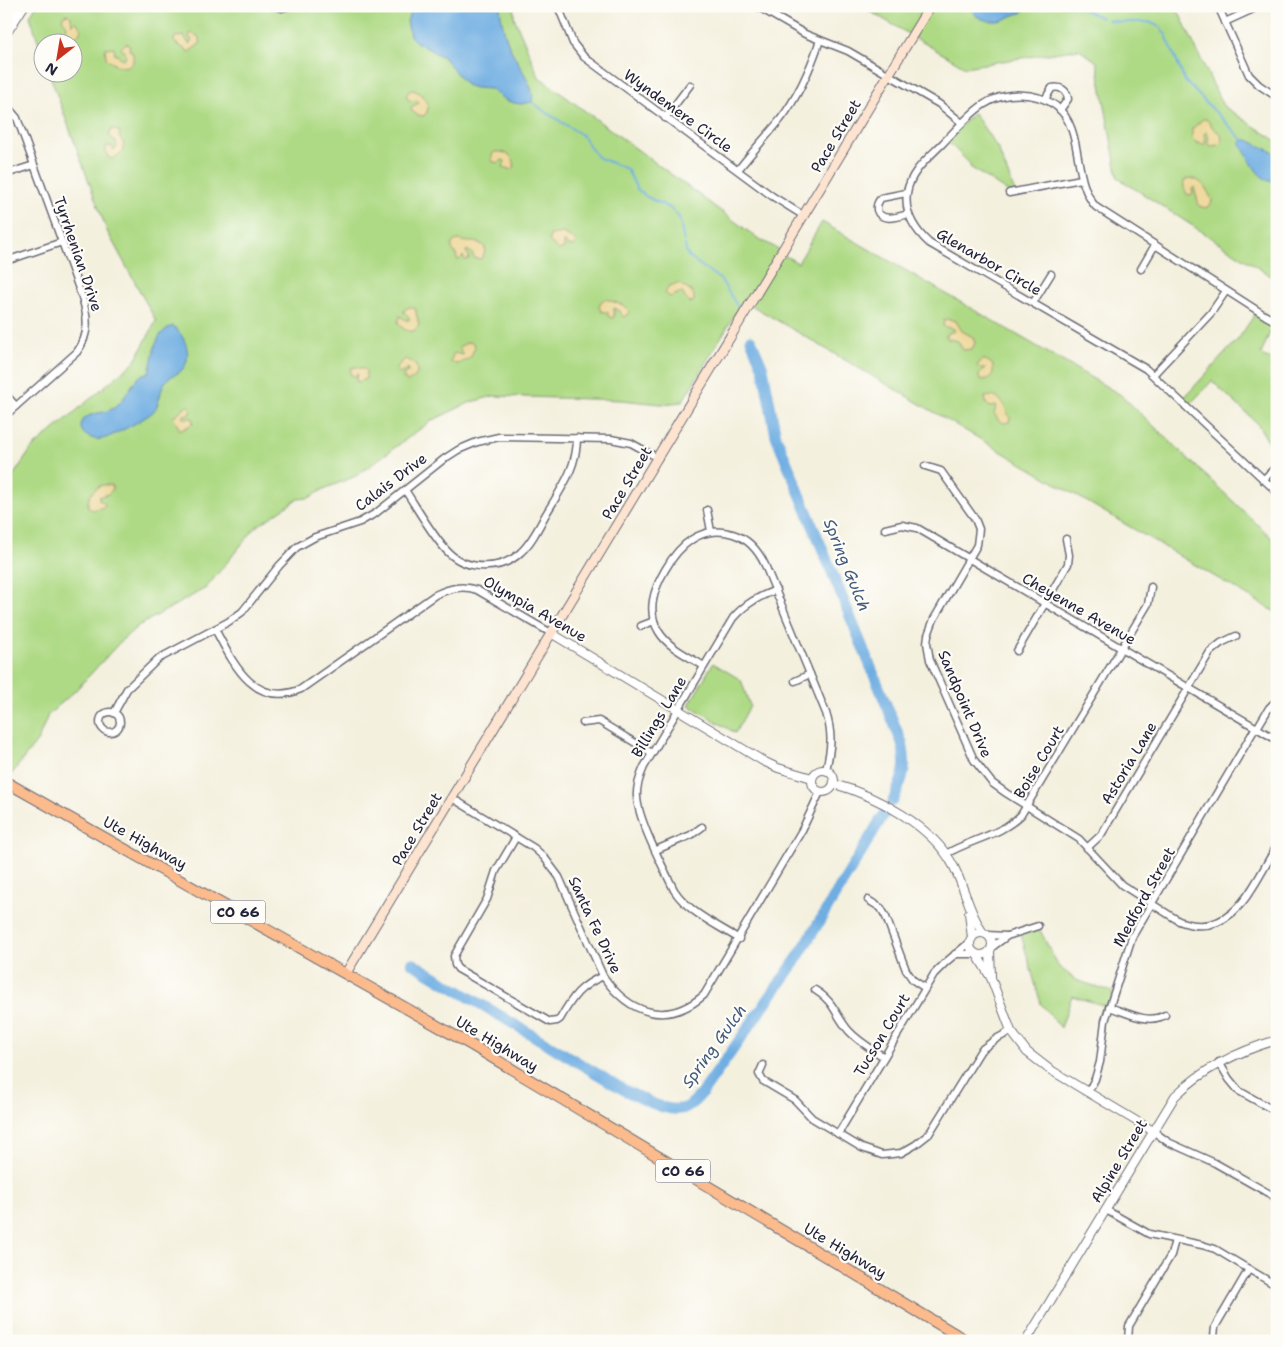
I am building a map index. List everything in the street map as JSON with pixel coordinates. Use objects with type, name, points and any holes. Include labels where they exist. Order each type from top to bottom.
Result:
[{"type":"main road","name":"Pace Street","points":[[346,973],[758,294],[930,6]]},
{"type":"main road","name":"Ute Highway","points":[[6,782],[490,1056],[967,1341]]},
{"type":"street","points":[[6,21],[14,6]]},
{"type":"street","points":[[6,34],[24,6]]},
{"type":"street","points":[[275,6],[282,8],[290,6]]},
{"type":"street","name":"Wyndemere Circle","points":[[558,6],[574,43],[581,54],[772,196],[804,216]]},
{"type":"street","points":[[757,6],[805,34],[841,47],[946,108],[962,124]]},
{"type":"street","points":[[1218,6],[1251,78],[1259,86],[1277,97]]},
{"type":"street","points":[[1225,22],[1260,6]]},
{"type":"street","points":[[738,170],[781,118],[810,71],[820,40]]},
{"type":"street","points":[[665,118],[690,85]]},
{"type":"street","points":[[1045,99],[1052,88],[1059,87],[1064,90],[1068,99],[1060,110]]},
{"type":"street","points":[[909,214],[886,218],[880,214],[877,204],[881,198],[906,193],[920,166],[983,105],[997,99],[1025,94],[1045,99],[1060,110],[1067,119],[1081,179],[1086,194],[1096,207],[1277,322]]},
{"type":"street","name":"Tyrrhenian Drive","points":[[6,105],[15,115],[87,314],[86,332],[82,345],[74,355],[6,415]]},
{"type":"street","points":[[6,174],[34,165]]},
{"type":"street","points":[[1009,194],[1081,179]]},
{"type":"street","name":"Glenarbor Circle","points":[[906,193],[909,214],[916,229],[929,243],[1138,363],[1277,492]]},
{"type":"street","points":[[6,261],[62,242]]},
{"type":"street","points":[[1141,269],[1155,246]]},
{"type":"street","points":[[1033,303],[1051,274]]},
{"type":"street","points":[[1153,375],[1211,313],[1226,291]]},
{"type":"street","points":[[6,395],[16,406]]},
{"type":"street","name":"Calais Drive","points":[[114,713],[127,689],[158,659],[215,629],[242,612],[278,566],[297,547],[306,541],[360,522],[376,513],[444,459],[477,442],[500,437],[611,439],[631,443],[658,458]]},
{"type":"street","points":[[405,490],[441,545],[451,555],[460,561],[476,565],[491,566],[506,562],[519,554],[531,539],[569,476],[576,457],[577,438]]},
{"type":"street","name":"Sandpoint Drive","points":[[925,466],[941,471],[975,519],[979,529],[979,538],[970,559],[932,623],[927,639],[928,654],[974,760],[992,783],[1070,832],[1122,885],[1187,924],[1207,925],[1218,922],[1233,913],[1241,905],[1277,846]]},
{"type":"street","points":[[1263,480],[1277,466]]},
{"type":"street","points":[[706,510],[711,531]]},
{"type":"street","name":"Cheyenne Avenue","points":[[885,529],[902,525],[912,526],[1277,740]]},
{"type":"street","points":[[704,666],[667,643],[658,630],[654,621],[652,606],[654,593],[672,558],[688,541],[711,531],[730,533],[750,543],[761,557],[776,590],[830,727],[831,743],[826,770]]},
{"type":"street","points":[[1017,651],[1068,564],[1069,555],[1066,539]]},
{"type":"street","name":"Olympia Avenue","points":[[215,629],[238,670],[247,681],[262,690],[281,694],[289,693],[301,689],[436,595],[453,588],[464,587],[477,590],[770,765],[812,778]]},
{"type":"street","name":"Boise Court","points":[[946,854],[960,845],[1002,830],[1012,824],[1027,806],[1148,604],[1151,587]]},
{"type":"street","name":"Billings Lane","points":[[739,938],[693,911],[679,898],[674,890],[641,816],[637,797],[639,778],[733,618],[752,601],[776,590]]},
{"type":"street","points":[[641,626],[654,621]]},
{"type":"street","name":"Astoria Lane","points":[[1087,848],[1101,835],[1210,652],[1236,636]]},
{"type":"street","points":[[795,681],[810,674]]},
{"type":"street","name":"Medford Street","points":[[1088,1092],[1095,1079],[1100,1062],[1105,1021],[1132,937],[1256,728],[1269,708],[1277,700]]},
{"type":"street","points":[[584,722],[599,720],[652,753]]},
{"type":"street","points":[[826,770],[834,776],[834,784],[828,791],[820,792],[813,785],[812,778],[816,772],[826,770]]},
{"type":"street","points":[[834,784],[853,789],[872,798],[916,824],[930,835],[946,854],[956,871],[968,906],[991,941],[991,978]]},
{"type":"street","name":"Santa Fe Drive","points":[[452,798],[516,837],[544,857],[559,877],[604,976],[612,989],[632,1004],[647,1012],[658,1014],[672,1013],[685,1009],[704,995],[802,830],[820,792]]},
{"type":"street","points":[[656,850],[691,835],[702,827]]},
{"type":"street","points":[[516,837],[496,871],[487,899],[454,956],[455,965],[550,1022],[557,1021],[560,1018],[580,988],[604,976]]},
{"type":"street","points":[[868,900],[882,908],[907,972],[913,980],[924,988]]},
{"type":"street","points":[[968,906],[970,949],[976,954],[991,978],[1011,1030],[1022,1046],[1037,1061],[1168,1142],[1215,1163],[1277,1198]]},
{"type":"street","points":[[955,954],[984,955],[1007,936],[1038,926]]},
{"type":"street","points":[[971,940],[977,934],[1007,936]]},
{"type":"street","name":"Tucson Court","points":[[838,1134],[924,988],[940,967],[971,940]]},
{"type":"street","points":[[815,990],[826,997],[854,1036],[884,1057]]},
{"type":"street","points":[[1109,1007],[1148,1020],[1165,1016]]},
{"type":"street","points":[[763,1065],[759,1074],[763,1081],[795,1100],[812,1118],[862,1148],[877,1154],[901,1153],[929,1134],[981,1050],[1011,1030]]},
{"type":"street","name":"Alpine Street","points":[[1026,1341],[1175,1096],[1196,1077],[1219,1062],[1255,1046],[1277,1040]]},
{"type":"street","points":[[1219,1062],[1239,1091],[1277,1112]]},
{"type":"street","points":[[1106,1210],[1149,1234],[1202,1245],[1215,1250],[1277,1286]]},
{"type":"street","points":[[1128,1341],[1129,1326],[1171,1255],[1175,1240]]},
{"type":"street","points":[[1216,1341],[1214,1337],[1215,1327],[1249,1269]]},
{"type":"green space","points":[[36,6],[514,6],[514,17],[539,77],[756,237],[783,252],[782,254],[798,263],[822,222],[1121,395],[1277,543],[1277,613],[743,301],[682,402],[661,404],[621,400],[494,396],[471,402],[431,421],[356,476],[324,489],[309,498],[298,499],[256,527],[206,588],[138,626],[121,641],[75,691],[48,715],[38,740],[6,781],[6,486],[32,448],[135,361],[156,321],[107,231],[52,82],[82,82],[82,32],[35,32],[30,16]]},
{"type":"green space","points":[[859,6],[1176,6],[1223,106],[1277,141],[1277,280],[1118,178],[1097,62],[1079,49],[965,67]]},
{"type":"green space","points":[[974,113],[998,149],[1015,192],[1009,193],[970,167],[970,164],[946,140]]},
{"type":"green space","points":[[1257,311],[1275,321],[1261,354],[1265,358],[1277,360],[1277,457],[1257,423],[1212,381],[1187,407],[1181,401],[1239,338]]},
{"type":"green space","points":[[713,663],[741,680],[750,706],[735,733],[689,705]]},
{"type":"green space","points":[[1038,926],[1058,966],[1076,980],[1113,992],[1109,1007],[1072,996],[1061,1028],[1041,1004],[1020,931]]},
{"type":"sand","points":[[68,14],[71,17],[72,25],[77,22],[81,30],[80,32],[67,32],[67,25],[62,19],[64,15]]},
{"type":"sand","points":[[190,33],[198,36],[201,43],[189,52],[174,42],[174,39],[175,37],[184,36],[189,44],[192,41],[189,36]]},
{"type":"sand","points":[[126,43],[130,46],[129,50],[132,51],[133,58],[129,66],[120,66],[106,58],[105,48],[114,47],[115,54],[123,59],[125,58],[126,54],[121,48]]},
{"type":"sand","points":[[412,90],[423,96],[426,100],[428,108],[424,116],[417,115],[411,110],[411,107],[419,103],[417,100],[410,101],[406,96]]},
{"type":"sand","points":[[1203,119],[1206,119],[1221,134],[1222,141],[1218,145],[1209,145],[1206,132],[1204,134],[1206,143],[1204,144],[1197,143],[1192,138],[1192,129]]},
{"type":"sand","points":[[112,129],[120,132],[119,137],[124,144],[122,153],[112,159],[108,157],[106,146],[111,146],[114,150],[117,147],[116,142],[109,136]]},
{"type":"sand","points":[[503,152],[512,157],[514,168],[512,170],[503,167],[505,161],[503,160],[497,163],[492,161],[492,154]]},
{"type":"sand","points":[[1190,178],[1204,186],[1212,200],[1211,205],[1205,208],[1199,206],[1194,187],[1192,189],[1193,194],[1188,195],[1184,189],[1184,181]]},
{"type":"sand","points":[[563,233],[574,239],[576,243],[575,245],[568,246],[564,241],[564,248],[559,250],[549,241],[550,235]]},
{"type":"sand","points":[[459,240],[476,242],[485,247],[485,252],[481,259],[474,258],[472,253],[467,250],[469,259],[465,260],[463,256],[459,260],[457,259],[452,246],[454,242]]},
{"type":"sand","points":[[678,283],[691,291],[694,295],[694,301],[690,303],[682,292],[670,297],[665,293],[669,286]]},
{"type":"sand","points":[[605,299],[623,305],[629,311],[627,315],[623,317],[614,308],[614,317],[612,318],[608,316],[608,312],[602,312],[599,307]]},
{"type":"sand","points":[[409,307],[415,308],[419,325],[414,331],[405,330],[398,322],[400,316],[409,320],[409,317],[403,311]]},
{"type":"sand","points":[[944,320],[956,321],[962,331],[973,337],[975,343],[972,349],[963,350],[958,341],[946,337],[947,333],[954,331],[943,326]]},
{"type":"sand","points":[[468,342],[473,343],[475,347],[470,358],[458,364],[450,362],[454,353],[463,355],[459,347]]},
{"type":"sand","points":[[405,359],[411,361],[417,370],[416,376],[408,382],[403,378],[404,374],[409,371],[408,368],[400,374],[396,368]]},
{"type":"sand","points":[[983,360],[992,364],[993,370],[991,376],[983,380],[979,378],[979,375],[986,368],[980,369],[977,365]]},
{"type":"sand","points":[[355,367],[366,371],[366,379],[357,382],[358,374],[354,376],[350,374],[351,368]]},
{"type":"sand","points":[[992,396],[1002,402],[1010,418],[1009,422],[1004,423],[998,420],[994,413],[997,406],[990,407],[986,403],[985,397]]},
{"type":"sand","points":[[186,406],[189,406],[191,411],[182,418],[192,418],[193,423],[180,430],[173,417]]},
{"type":"sand","points":[[102,485],[112,485],[112,490],[108,494],[99,497],[99,500],[105,503],[104,507],[92,510],[88,507],[90,497],[93,491]]},
{"type":"water","points":[[413,6],[500,6],[506,36],[531,89],[532,102],[514,103],[505,100],[491,89],[475,88],[466,85],[443,57],[416,42],[410,36],[407,21]]},
{"type":"water","points":[[971,6],[1026,6],[1022,13],[994,21],[985,20],[977,16],[974,14]]},
{"type":"water","points":[[1243,140],[1248,140],[1277,154],[1277,183],[1264,178],[1255,169],[1241,146],[1240,143]]},
{"type":"water","points":[[173,326],[181,335],[186,346],[188,353],[186,365],[166,381],[153,412],[129,427],[106,438],[96,439],[83,433],[81,427],[85,418],[112,409],[139,377],[149,372],[158,339],[166,329]]},
{"type":"waterway","points":[[1076,6],[1102,18]]},
{"type":"waterway","points":[[1108,20],[1149,22],[1160,27],[1166,35],[1185,81],[1243,140]]},
{"type":"waterway","points":[[532,102],[582,135],[597,157],[627,169],[637,189],[647,197],[670,208],[679,217],[684,241]]},
{"type":"waterway","points":[[685,245],[689,257],[721,280],[738,307]]},
{"type":"waterway","name":"Spring Gulch","points":[[751,340],[763,368],[776,436],[902,743],[905,760],[904,773],[893,801]]},
{"type":"waterway","name":"Spring Gulch","points":[[412,963],[626,1091],[648,1102],[666,1108],[682,1109],[689,1106],[703,1092],[798,957],[884,814]]}]
